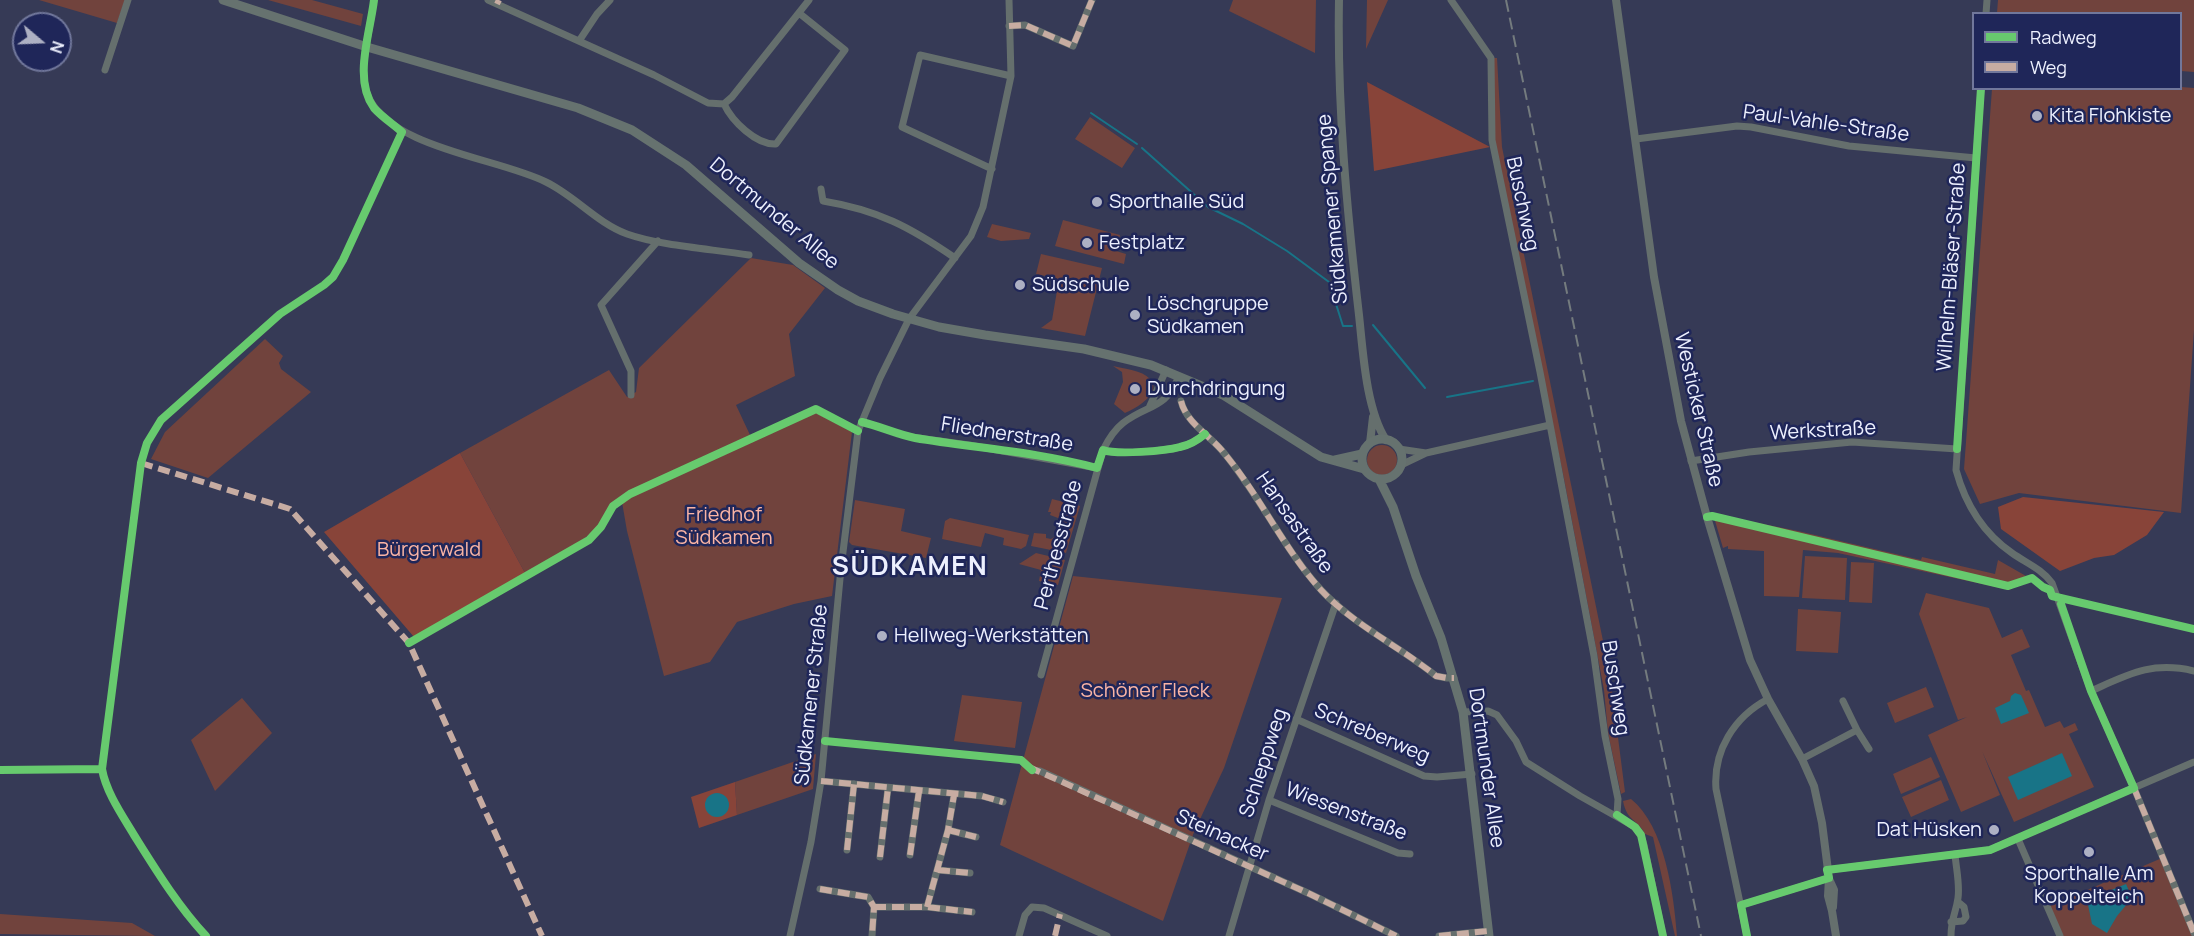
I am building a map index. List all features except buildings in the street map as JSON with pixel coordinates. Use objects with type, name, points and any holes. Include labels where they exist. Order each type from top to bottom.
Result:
[{"type":"main road","name":"Dortmunder Allee","points":[[223,0],[367,47],[578,108],[632,130],[687,165],[786,252],[838,290],[858,301],[909,319],[964,332],[1101,352],[1166,370],[1223,395],[1275,426],[1312,453],[1364,469]]},
{"type":"main road","points":[[1333,461],[1362,454],[1371,443],[1386,440],[1399,449],[1401,465],[1392,477],[1379,479],[1368,474],[1364,469],[1362,454]]},
{"type":"main road","name":"Dortmunder Allee","points":[[1392,477],[1393,507]]},
{"type":"main road","name":"Dortmunder Allee","points":[[1379,479],[1393,507],[1416,576],[1441,638],[1463,712],[1472,774],[1488,933]]},
{"type":"street","points":[[105,70],[128,0]]},
{"type":"street","points":[[374,0],[362,72],[364,87],[368,98],[381,115],[402,132],[549,183],[626,234],[749,255]]},
{"type":"street","points":[[488,0],[498,2],[688,91],[708,103],[724,104],[809,0]]},
{"type":"street","points":[[579,41],[597,14],[610,0]]},
{"type":"street","name":"Südkamener Straße","points":[[790,936],[811,842],[821,781],[842,557],[858,431],[880,378],[909,319],[971,236],[979,218],[992,169],[1011,76],[1009,0]]},
{"type":"street","points":[[1009,26],[1025,25],[1073,46],[1092,0]]},
{"type":"street","name":"Südkamener Spange","points":[[1339,0],[1340,87],[1347,206],[1362,340],[1374,413]]},
{"type":"street","name":"Buschweg","points":[[1451,0],[1491,57],[1492,140],[1594,656],[1617,799],[1617,815]]},
{"type":"street","name":"Westicker Straße","points":[[1616,0],[1665,342],[1691,461],[1750,660],[1768,699],[1802,759],[1818,803],[1828,874],[1828,896],[1836,936]]},
{"type":"street","points":[[724,104],[730,117],[754,136],[768,144],[776,144],[845,50],[799,13]]},
{"type":"street","points":[[992,169],[902,127],[920,56],[1011,76]]},
{"type":"street","name":"Wilhelm-Bläser-Straße","points":[[1981,90],[1956,470],[1981,525],[2010,552],[2046,575],[2061,604],[2091,691],[2194,933]]},
{"type":"street","name":"Paul-Vahle-Straße","points":[[1636,139],[1737,126],[1849,146],[1976,158]]},
{"type":"street","points":[[821,189],[823,201],[866,210],[891,219],[917,232],[955,258]]},
{"type":"street","points":[[631,395],[631,371],[601,305],[658,241]]},
{"type":"street","points":[[1149,408],[1166,370]]},
{"type":"street","name":"Perthesstraße","points":[[1041,675],[1103,450],[1108,440],[1123,423],[1160,403],[1170,394],[1179,376]]},
{"type":"street","name":"Hansastraße","points":[[1181,401],[1183,411],[1224,452],[1273,521],[1302,567],[1324,593],[1436,676],[1454,678]]},
{"type":"street","points":[[1374,413],[1379,429],[1386,440]]},
{"type":"street","points":[[1371,443],[1374,413]]},
{"type":"street","points":[[1401,465],[1426,453],[1550,425]]},
{"type":"street","points":[[1103,450],[1112,452],[1166,450],[1188,445],[1205,434]]},
{"type":"street","name":"Fliednerstraße","points":[[911,437],[1097,468]]},
{"type":"street","name":"Werkstraße","points":[[1691,461],[1826,443],[1852,442],[1957,448]]},
{"type":"street","points":[[1399,449],[1426,453]]},
{"type":"street","name":"Schleppweg","points":[[1229,936],[1269,800],[1336,603]]},
{"type":"street","points":[[2091,691],[2141,669],[2175,666],[2194,671]]},
{"type":"street","points":[[1747,936],[1716,789],[1716,765],[1722,747],[1739,720],[1750,709],[1768,699]]},
{"type":"street","points":[[1843,701],[1869,749]]},
{"type":"street","points":[[1463,712],[1488,711],[1497,715],[1516,741],[1526,762],[1635,827],[1641,835],[1663,936]]},
{"type":"street","name":"Schreberweg","points":[[1296,719],[1424,776],[1472,774]]},
{"type":"street","points":[[1802,759],[1857,730]]},
{"type":"street","points":[[1741,905],[1828,874],[1990,850],[2194,762]]},
{"type":"street","name":"Steinacker","points":[[1032,770],[1040,771],[1396,936]]},
{"type":"street","points":[[821,781],[982,796],[1003,802]]},
{"type":"street","points":[[848,850],[854,784]]},
{"type":"street","points":[[880,857],[888,788]]},
{"type":"street","points":[[910,855],[919,791]]},
{"type":"street","points":[[927,907],[948,830],[954,795]]},
{"type":"street","name":"Wiesenstraße","points":[[1269,800],[1398,854],[1410,854]]},
{"type":"street","points":[[948,830],[976,837]]},
{"type":"street","points":[[2018,839],[2060,936]]},
{"type":"street","points":[[1951,936],[1951,922],[1958,902],[1955,854]]},
{"type":"street","points":[[938,870],[970,873]]},
{"type":"street","points":[[820,889],[868,897],[874,907],[872,936]]},
{"type":"street","points":[[1951,922],[1963,921],[1966,917],[1964,907],[1958,902]]},
{"type":"street","points":[[874,907],[927,907],[972,912]]},
{"type":"street","points":[[1019,936],[1025,915],[1032,907],[1044,908],[1107,936]]},
{"type":"street","points":[[1439,936],[1488,933]]},
{"type":"green space","points":[[39,0],[125,0],[117,23]]},
{"type":"green space","points":[[268,0],[312,0],[363,14],[361,26]]},
{"type":"green space","points":[[1233,0],[1316,0],[1315,53],[1229,11]]},
{"type":"green space","points":[[1367,0],[1388,0],[1366,49]]},
{"type":"green space","points":[[1998,0],[2194,0],[2194,72],[2182,71],[2182,12],[1997,12]]},
{"type":"green space","points":[[1493,58],[1497,58],[1502,147],[1610,675],[1625,792],[1621,794],[1608,733],[1604,690],[1564,479],[1495,146]]},
{"type":"green space","points":[[1367,82],[1490,147],[1374,171]]},
{"type":"green space","points":[[2182,87],[2194,88],[2194,330],[2181,513],[2019,493],[1980,504],[1964,469],[1992,90],[2182,90]]},
{"type":"green space","points":[[1090,117],[1135,148],[1122,168],[1075,139]]},
{"type":"green space","name":"Festplatz","points":[[1063,220],[1120,235],[1116,251],[1126,254],[1124,264],[1055,246]]},
{"type":"green space","points":[[992,224],[1031,233],[1029,239],[1001,241],[987,237]]},
{"type":"green space","points":[[1041,254],[1102,268],[1085,336],[1041,328],[1052,320],[1059,279],[1036,274]]},
{"type":"green space","name":"Friedhof Südkamen","points":[[751,258],[793,265],[825,288],[789,334],[795,376],[736,405],[750,435],[809,409],[852,432],[832,596],[794,604],[737,622],[710,662],[664,676],[627,531],[622,502],[610,507],[604,519],[585,538],[525,573],[460,453],[609,370],[627,397],[636,392],[639,368]]},
{"type":"green space","points":[[265,339],[283,356],[279,363],[281,369],[311,392],[208,478],[151,459],[165,432]]},
{"type":"green space","points":[[1113,366],[1133,370],[1147,376],[1153,384],[1153,390],[1146,400],[1125,413],[1114,404],[1123,382],[1122,372]]},
{"type":"green space","points":[[1382,445],[1393,449],[1397,460],[1393,471],[1382,475],[1371,471],[1367,460],[1371,449]]},
{"type":"green space","name":"Bürgerwald","points":[[460,453],[525,573],[414,637],[324,532]]},
{"type":"green space","points":[[2023,497],[2164,512],[2147,535],[2114,555],[2094,558],[2060,571],[2001,529],[1998,507]]},
{"type":"green space","points":[[1052,499],[1080,506],[1066,553],[1031,546],[1034,533],[1046,534],[1046,538],[1051,539],[1056,536],[1058,518],[1048,512]]},
{"type":"green space","points":[[855,500],[905,509],[901,531],[931,538],[926,558],[852,545],[849,542]]},
{"type":"green space","points":[[1713,514],[1995,574],[1998,560],[2026,576],[2016,580],[2010,590],[1838,553],[1803,550],[1799,597],[1764,596],[1764,551],[1728,549],[1728,546],[1723,548]]},
{"type":"green space","points":[[950,518],[1029,535],[1026,546],[1021,549],[1003,545],[1004,538],[985,533],[981,547],[942,539],[945,521]]},
{"type":"green space","points":[[1036,553],[1065,560],[1058,585],[1039,581],[1041,570],[1019,564]]},
{"type":"green space","points":[[1805,556],[1847,558],[1845,600],[1802,598]]},
{"type":"green space","points":[[1851,562],[1874,563],[1872,603],[1849,602]]},
{"type":"green space","name":"Schöner Fleck","points":[[1073,576],[1282,598],[1224,768],[1194,832],[1163,921],[1000,845]]},
{"type":"green space","points":[[1926,593],[1989,608],[2002,638],[2022,629],[2030,647],[2011,655],[2026,691],[2029,690],[2045,727],[2060,721],[2064,728],[2075,723],[2078,730],[2069,734],[2094,787],[2014,822],[1982,751],[2000,795],[1961,812],[1928,735],[1967,717],[1958,720],[1919,614]]},
{"type":"green space","points":[[1798,609],[1841,612],[1838,653],[1796,651]]},
{"type":"green space","points":[[1926,687],[1934,707],[1895,723],[1887,703]]},
{"type":"green space","points":[[962,695],[1022,702],[1015,748],[954,741]]},
{"type":"green space","points":[[242,698],[272,733],[215,791],[191,740]]},
{"type":"green space","points":[[816,754],[813,789],[737,815],[735,782]]},
{"type":"green space","points":[[1931,757],[1940,777],[1901,794],[1893,774]]},
{"type":"green space","points":[[1941,780],[1949,800],[1911,817],[1902,797]]},
{"type":"green space","points":[[735,782],[737,815],[699,828],[691,797]]},
{"type":"green space","points":[[1631,799],[1643,811],[1660,843],[1670,882],[1677,936],[1675,936],[1653,837],[1645,834],[1627,813],[1623,801]]},
{"type":"green space","points":[[2162,858],[2194,936],[2060,936],[2047,907]]},
{"type":"green space","points":[[0,914],[132,923],[155,936],[0,934]]},
{"type":"shaded area","points":[[2015,693],[2021,695],[2029,713],[2001,724],[1995,708],[2010,701],[2011,696]]},
{"type":"shaded area","points":[[2062,753],[2072,776],[2018,800],[2008,777]]},
{"type":"shaded area","points":[[717,793],[725,797],[729,805],[725,813],[717,817],[709,813],[705,805],[709,797]]},
{"type":"shaded area","points":[[2126,884],[2132,898],[2107,933],[2092,924],[2087,900]]},
{"type":"waterway","points":[[1091,113],[1137,144]]},
{"type":"waterway","points":[[1142,148],[1208,207],[1243,224],[1287,251],[1329,282],[1343,326],[1352,326]]},
{"type":"waterway","points":[[1373,325],[1425,388]]},
{"type":"waterway","points":[[1447,397],[1533,381]]},
{"type":"railway","points":[[1506,0],[1701,936]]},
{"type":"marked path","points":[[497,4],[499,0]]},
{"type":"marked path","points":[[1009,26],[1025,25],[1073,46],[1092,0]]},
{"type":"marked path","points":[[1181,401],[1193,423],[1219,447],[1237,470],[1296,559],[1322,591],[1362,625],[1436,676],[1454,678]]},
{"type":"marked path","points":[[141,463],[290,509],[409,643],[542,936]]},
{"type":"marked path","points":[[1029,767],[1310,894],[1396,936]]},
{"type":"marked path","points":[[821,781],[982,796],[1003,802]]},
{"type":"marked path","points":[[847,850],[854,784]]},
{"type":"marked path","points":[[880,857],[888,788]]},
{"type":"marked path","points":[[2134,788],[2194,933]]},
{"type":"marked path","points":[[910,855],[919,791]]},
{"type":"marked path","points":[[927,907],[948,830],[954,795]]},
{"type":"marked path","points":[[948,830],[976,837]]},
{"type":"marked path","points":[[938,870],[970,873]]},
{"type":"marked path","points":[[820,889],[868,897],[874,907],[872,936]]},
{"type":"marked path","points":[[874,907],[927,907],[972,912]]},
{"type":"marked path","points":[[1055,936],[1060,914]]},
{"type":"marked path","points":[[1439,936],[1488,931]]},
{"type":"cycle path","points":[[206,936],[177,900],[134,835],[111,795],[102,769],[141,463],[147,443],[161,420],[280,314],[324,285],[333,277],[343,260],[402,132],[374,108],[365,84],[365,56],[374,0]]},
{"type":"cycle path","points":[[1957,449],[1981,90]]},
{"type":"cycle path","points":[[409,643],[589,540],[601,527],[613,506],[630,494],[816,409],[858,431]]},
{"type":"cycle path","points":[[862,422],[915,438],[1029,454],[1097,468],[1103,450],[1130,452],[1173,448],[1190,444],[1205,434]]},
{"type":"cycle path","points":[[1707,517],[1712,516],[2008,586],[2032,578],[2050,590],[2052,596],[2194,629]]},
{"type":"cycle path","points":[[1747,936],[1741,905],[1829,878],[1827,870],[1990,850],[2134,788],[2091,691],[2061,604]]},
{"type":"cycle path","points":[[825,741],[1021,760],[1032,770]]},
{"type":"cycle path","points":[[0,770],[102,769]]},
{"type":"cycle path","points":[[1617,815],[1635,827],[1641,835],[1663,936]]},
{"type":"place","name":"Kita Flohkiste","points":[[2037,116]]},
{"type":"place","name":"Sporthalle Süd","points":[[1097,202]]},
{"type":"place","name":"Festplatz","points":[[1087,243]]},
{"type":"place","name":"Südschule","points":[[1020,285]]},
{"type":"place","name":"Löschgruppe Südkamen","points":[[1135,315]]},
{"type":"place","name":"Durchdringung","points":[[1135,389]]},
{"type":"place","name":"Hellweg-Werkstätten","points":[[882,636]]},
{"type":"place","name":"Dat Hüsken","points":[[1994,830]]},
{"type":"place","name":"Sporthalle Am Koppelteich","points":[[2089,852]]},
{"type":"district","name":"SÜDKAMEN","points":[[910,568]]}]
